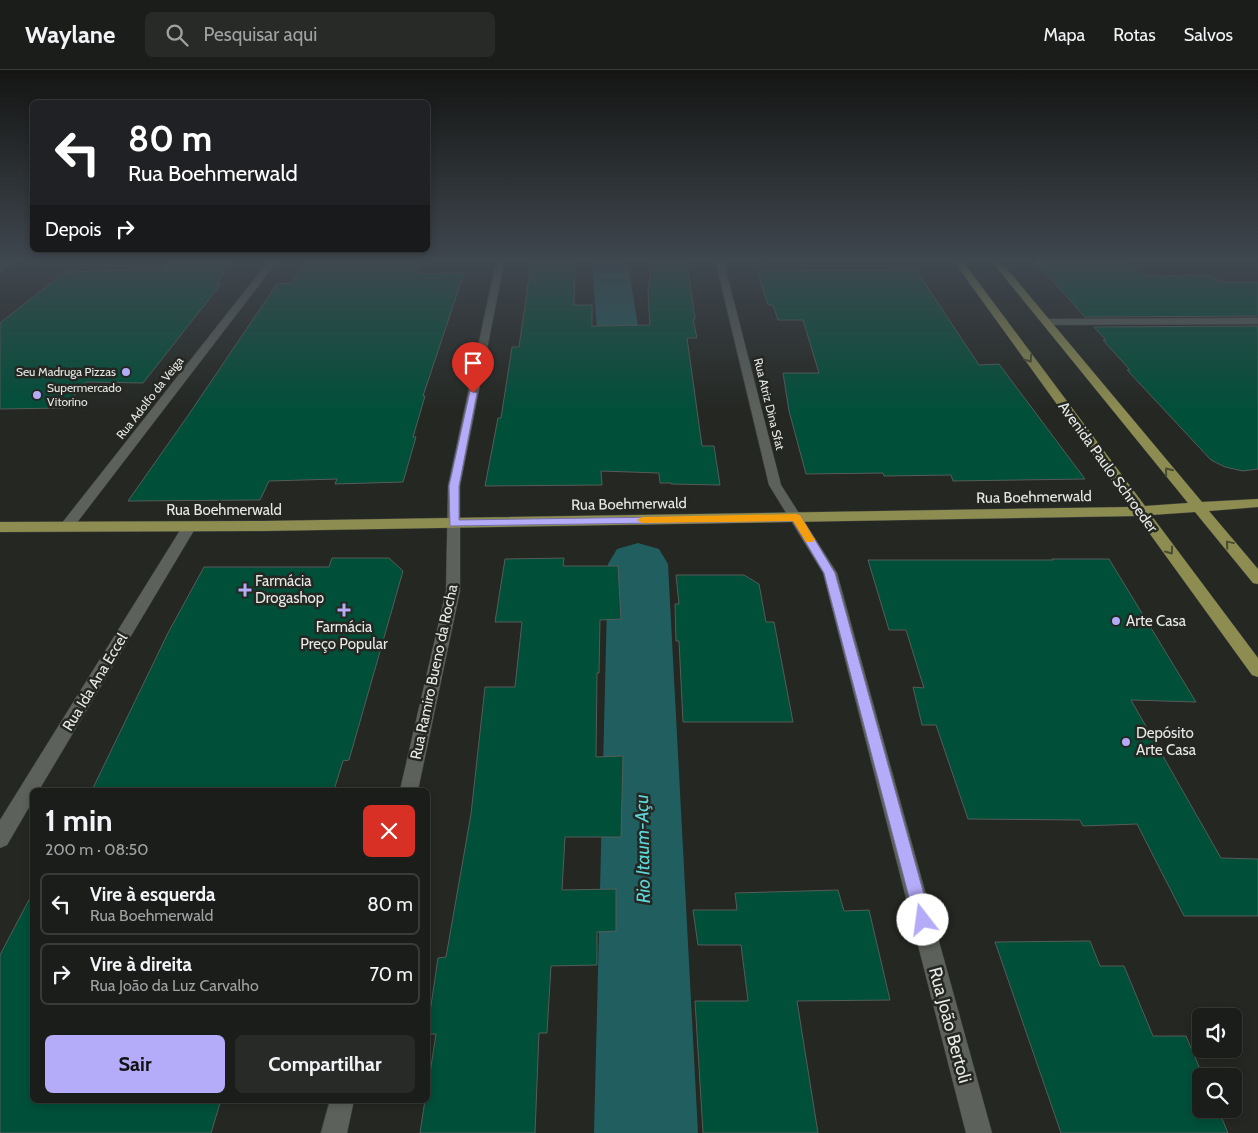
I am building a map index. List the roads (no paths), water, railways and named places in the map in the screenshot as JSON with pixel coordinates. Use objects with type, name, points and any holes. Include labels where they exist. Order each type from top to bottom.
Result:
[{"type":"main road","name":"Avenida Paulo Schroeder","points":[[994,313],[1258,670]]},
{"type":"main road","points":[[1038,313],[1258,579]]},
{"type":"main road","name":"Rua Boehmerwald","points":[[0,527],[454,523],[1141,511],[1258,503]]},
{"type":"street","name":"Rua Adolfo da Veiga","points":[[67,526],[234,313]]},
{"type":"street","name":"Rua Ramiro Bueno da Rocha","points":[[409,788],[453,591],[454,486],[490,313]]},
{"type":"street","name":"Rua Atriz Dina Sfat","points":[[732,313],[775,485],[796,517]]},
{"type":"street","points":[[1046,322],[1258,321]]},
{"type":"street","name":"Rua João Bertoli","points":[[796,517],[830,573],[980,1133]]},
{"type":"street","name":"Rua Ida Ana Eccel","points":[[30,788],[189,526]]},
{"type":"street","name":"Rua Ida Ana Eccel","points":[[0,838],[30,788]]},
{"type":"street","points":[[334,1133],[341,1103]]},
{"type":"waterway","name":"Rio Itaum-Açu","points":[[616,313],[624,383]]},
{"type":"waterway","name":"Rio Itaum-Açu","points":[[638,564],[646,1133]]},
{"type":"place","name":"Seu Madruga Pizzas","points":[[126,372]]},
{"type":"place","name":"Supermercado Vitorino","points":[[37,395]]},
{"type":"place","name":"Farmácia Drogashop","points":[[245,590]]},
{"type":"place","name":"Farmácia Preço Popular","points":[[344,610]]},
{"type":"place","name":"Arte Casa","points":[[1116,621]]},
{"type":"place","name":"Depósito Arte Casa","points":[[1126,742]]}]
